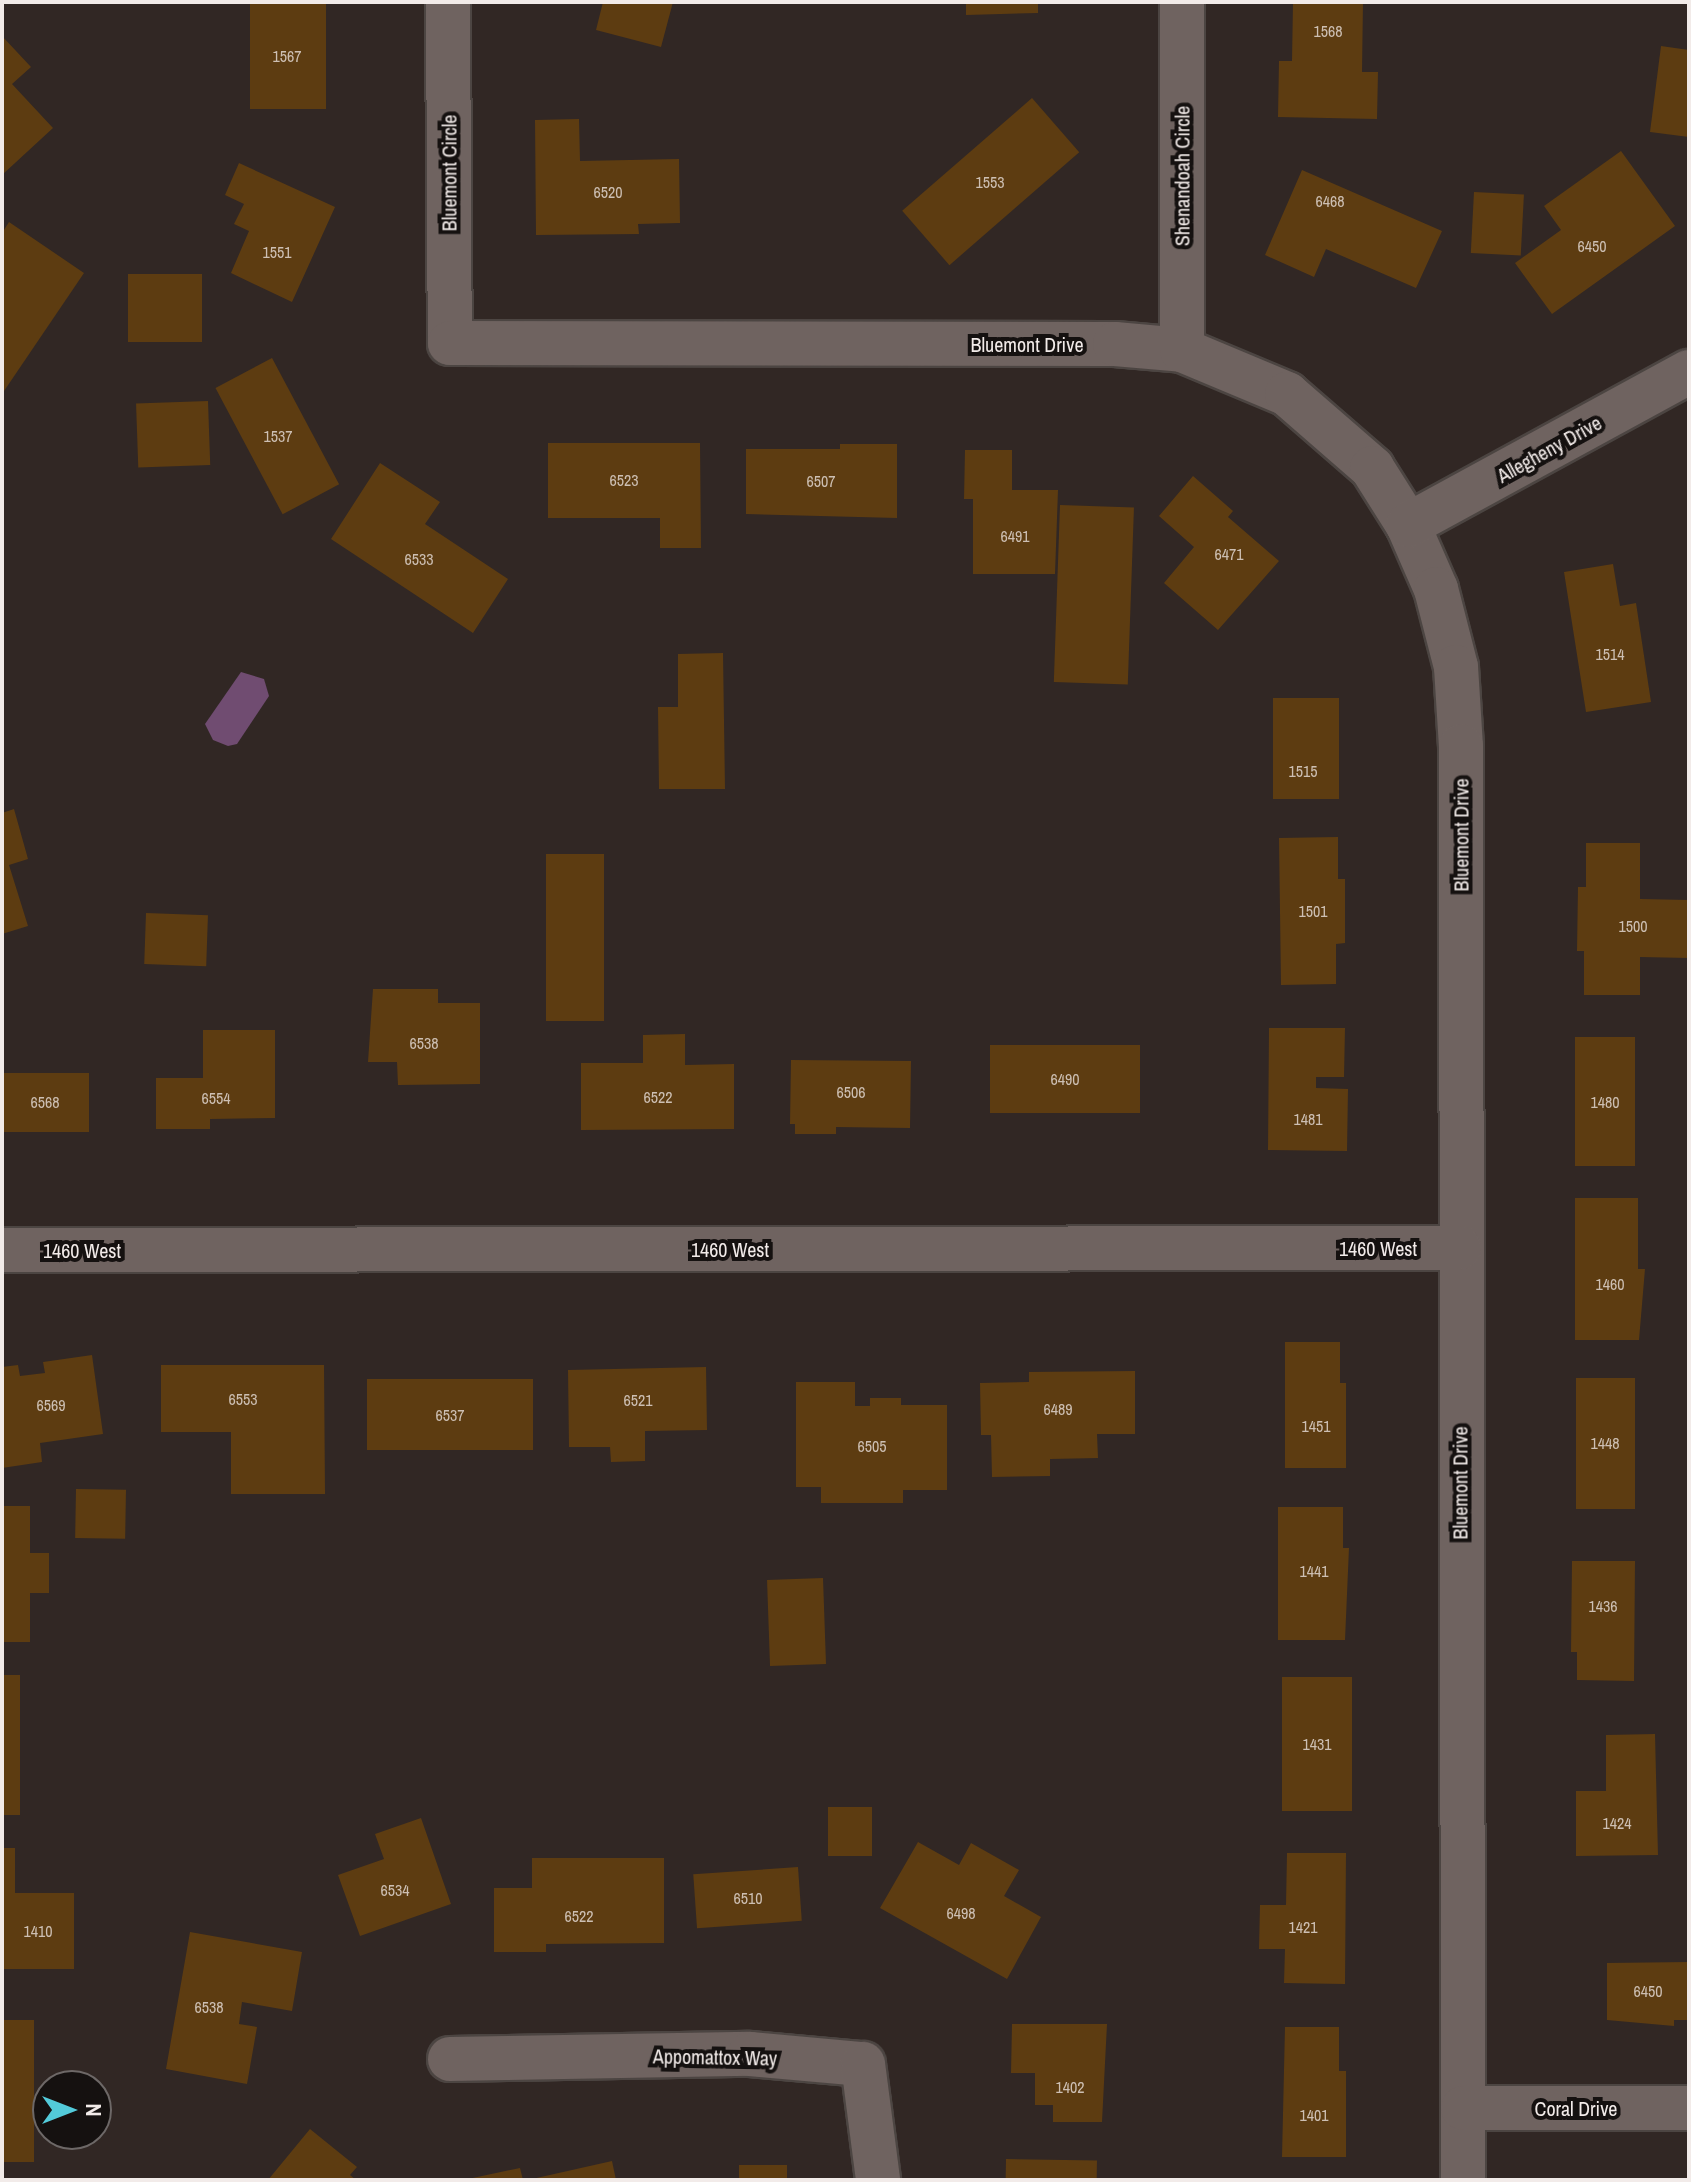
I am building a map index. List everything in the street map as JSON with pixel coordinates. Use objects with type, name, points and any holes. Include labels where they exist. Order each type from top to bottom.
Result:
[{"type":"street","name":"Bluemont Circle","points":[[448,2],[450,343]]},
{"type":"street","name":"Shenandoah Circle","points":[[1182,2],[1182,350]]},
{"type":"street","name":"Bluemont Drive","points":[[450,343],[1115,344],[1182,350],[1287,394],[1372,468],[1408,525],[1436,589],[1456,667],[1461,746],[1459,1248],[1463,2180]]},
{"type":"street","name":"Allegheny Drive","points":[[1408,525],[1689,372]]},
{"type":"street","name":"1460 West","points":[[2,1250],[1459,1248]]},
{"type":"street","name":"Appomattox Way","points":[[450,2059],[750,2054],[863,2064],[878,2180]]},
{"type":"street","name":"Coral Drive","points":[[1463,2108],[1689,2108]]},
{"type":"shaded area","points":[[241,672],[264,679],[269,696],[237,744],[228,746],[213,740],[205,724]]},
{"type":"building","points":[[250,2],[326,2],[326,109],[250,109]]},
{"type":"building","points":[[603,2],[673,2],[661,47],[596,30]]},
{"type":"building","points":[[966,2],[1038,2],[1038,13],[966,15]]},
{"type":"building","points":[[1293,2],[1363,2],[1362,72],[1378,72],[1377,119],[1278,117],[1279,61],[1292,61]]},
{"type":"building","points":[[2,36],[31,67],[12,84],[53,128],[2,175]]},
{"type":"building","points":[[1661,46],[1689,50],[1689,137],[1650,132]]},
{"type":"building","points":[[1032,98],[1079,152],[949,265],[902,211]]},
{"type":"building","points":[[579,119],[580,161],[679,159],[680,223],[638,224],[639,234],[536,235],[535,120]]},
{"type":"building","points":[[1621,151],[1675,226],[1552,314],[1515,263],[1561,230],[1544,206]]},
{"type":"building","points":[[239,163],[335,207],[292,302],[231,273],[249,231],[234,224],[244,204],[225,195]]},
{"type":"building","points":[[1302,170],[1442,231],[1416,288],[1326,249],[1314,277],[1265,255]]},
{"type":"building","points":[[1474,192],[1524,195],[1521,256],[1471,253]]},
{"type":"building","points":[[9,222],[84,273],[2,394],[2,233]]},
{"type":"building","points":[[128,274],[202,274],[202,342],[128,342]]},
{"type":"building","points":[[272,358],[339,484],[283,514],[215,388]]},
{"type":"building","points":[[208,401],[210,465],[138,467],[136,404]]},
{"type":"building","points":[[548,443],[700,443],[701,548],[660,548],[660,518],[548,518]]},
{"type":"building","points":[[840,444],[897,444],[897,518],[746,514],[746,449],[840,449]]},
{"type":"building","points":[[965,450],[1012,450],[1012,490],[1058,490],[1055,574],[973,574],[973,499],[964,499]]},
{"type":"building","points":[[380,463],[440,502],[425,524],[508,579],[473,633],[331,539]]},
{"type":"building","points":[[1193,476],[1233,511],[1228,517],[1279,561],[1218,630],[1164,583],[1194,547],[1159,516]]},
{"type":"building","points":[[1060,505],[1134,508],[1128,684],[1054,682]]},
{"type":"building","points":[[1613,564],[1620,606],[1636,603],[1651,702],[1586,712],[1564,572]]},
{"type":"building","points":[[723,653],[725,789],[659,789],[658,707],[678,707],[678,654]]},
{"type":"building","points":[[1273,698],[1339,698],[1339,799],[1273,799]]},
{"type":"building","points":[[14,809],[28,859],[9,865],[28,926],[2,934],[2,813]]},
{"type":"building","points":[[1338,837],[1338,879],[1345,879],[1345,943],[1336,944],[1336,984],[1281,985],[1279,838]]},
{"type":"building","points":[[1586,843],[1640,843],[1640,899],[1689,900],[1689,958],[1640,957],[1640,995],[1584,995],[1584,951],[1577,951],[1578,887],[1586,887]]},
{"type":"building","points":[[546,854],[604,854],[604,1021],[546,1021]]},
{"type":"building","points":[[146,913],[208,915],[206,966],[144,964]]},
{"type":"building","points":[[373,989],[438,989],[438,1003],[480,1003],[480,1084],[398,1085],[397,1062],[368,1062]]},
{"type":"building","points":[[1269,1028],[1345,1028],[1344,1077],[1316,1077],[1316,1088],[1348,1089],[1347,1151],[1268,1150]]},
{"type":"building","points":[[203,1030],[275,1030],[275,1118],[210,1119],[210,1129],[156,1129],[156,1078],[203,1078]]},
{"type":"building","points":[[685,1034],[685,1065],[734,1064],[734,1129],[581,1130],[581,1063],[643,1063],[643,1035]]},
{"type":"building","points":[[1575,1037],[1635,1037],[1635,1166],[1575,1166]]},
{"type":"building","points":[[990,1045],[1140,1045],[1140,1113],[990,1113]]},
{"type":"building","points":[[791,1060],[911,1061],[910,1128],[836,1127],[836,1134],[795,1134],[795,1124],[790,1124]]},
{"type":"building","points":[[2,1073],[89,1073],[89,1132],[2,1132]]},
{"type":"building","points":[[1575,1198],[1638,1198],[1638,1269],[1645,1269],[1639,1340],[1575,1340]]},
{"type":"building","points":[[1285,1342],[1340,1342],[1340,1383],[1346,1383],[1346,1468],[1285,1468]]},
{"type":"building","points":[[92,1355],[103,1434],[40,1443],[42,1462],[2,1468],[2,1367],[18,1365],[20,1376],[45,1373],[43,1362]]},
{"type":"building","points":[[161,1365],[324,1365],[325,1494],[231,1494],[231,1432],[161,1432]]},
{"type":"building","points":[[706,1367],[707,1430],[645,1431],[645,1461],[611,1462],[610,1447],[569,1447],[568,1370]]},
{"type":"building","points":[[1135,1371],[1135,1434],[1097,1434],[1098,1458],[1050,1459],[1050,1476],[992,1477],[991,1435],[981,1435],[980,1383],[1029,1382],[1029,1372]]},
{"type":"building","points":[[1576,1378],[1635,1378],[1635,1509],[1576,1509]]},
{"type":"building","points":[[367,1379],[533,1379],[533,1450],[367,1450]]},
{"type":"building","points":[[796,1382],[855,1382],[855,1406],[870,1406],[870,1398],[901,1398],[901,1405],[947,1405],[947,1490],[903,1490],[903,1503],[821,1503],[821,1487],[796,1487]]},
{"type":"building","points":[[76,1489],[126,1490],[125,1539],[75,1538]]},
{"type":"building","points":[[2,1506],[30,1506],[30,1553],[49,1553],[49,1593],[30,1593],[30,1642],[2,1642]]},
{"type":"building","points":[[1278,1507],[1343,1507],[1343,1548],[1349,1548],[1345,1640],[1278,1640]]},
{"type":"building","points":[[1572,1561],[1635,1561],[1634,1681],[1577,1680],[1577,1652],[1571,1652]]},
{"type":"building","points":[[823,1578],[826,1664],[770,1666],[767,1580]]},
{"type":"building","points":[[2,1675],[20,1675],[20,1815],[2,1815]]},
{"type":"building","points":[[1282,1677],[1352,1677],[1352,1811],[1282,1811]]},
{"type":"building","points":[[1655,1734],[1658,1855],[1576,1856],[1576,1791],[1606,1791],[1606,1735]]},
{"type":"building","points":[[828,1807],[872,1807],[872,1856],[828,1856]]},
{"type":"building","points":[[421,1818],[451,1904],[360,1936],[338,1875],[384,1859],[375,1834]]},
{"type":"building","points":[[918,1842],[959,1865],[971,1843],[1019,1870],[1004,1896],[1041,1917],[1007,1979],[880,1908]]},
{"type":"building","points":[[2,1848],[15,1848],[15,1893],[74,1893],[74,1969],[2,1969]]},
{"type":"building","points":[[1287,1853],[1346,1853],[1345,1984],[1284,1983],[1285,1949],[1259,1949],[1260,1905],[1286,1905]]},
{"type":"building","points":[[532,1858],[664,1858],[664,1943],[546,1944],[546,1952],[494,1952],[494,1888],[532,1888]]},
{"type":"building","points":[[798,1867],[802,1921],[697,1928],[693,1874]]},
{"type":"building","points":[[190,1932],[302,1952],[292,2011],[242,2002],[239,2024],[257,2027],[247,2084],[166,2069]]},
{"type":"building","points":[[1689,1962],[1689,2020],[1674,2020],[1674,2026],[1607,2020],[1607,1963]]},
{"type":"building","points":[[2,2020],[34,2020],[34,2162],[2,2162]]},
{"type":"building","points":[[1012,2024],[1107,2024],[1102,2122],[1053,2122],[1053,2105],[1035,2105],[1035,2073],[1011,2073]]},
{"type":"building","points":[[1285,2027],[1339,2027],[1339,2071],[1346,2071],[1346,2157],[1282,2157]]},
{"type":"building","points":[[310,2129],[357,2167],[350,2175],[356,2180],[268,2180]]},
{"type":"building","points":[[1006,2159],[1097,2161],[1097,2180],[1006,2180]]},
{"type":"building","points":[[612,2161],[616,2180],[532,2180],[532,2179]]},
{"type":"building","points":[[739,2165],[787,2165],[787,2180],[739,2180]]},
{"type":"building","points":[[520,2168],[523,2180],[468,2180],[468,2179]]}]
